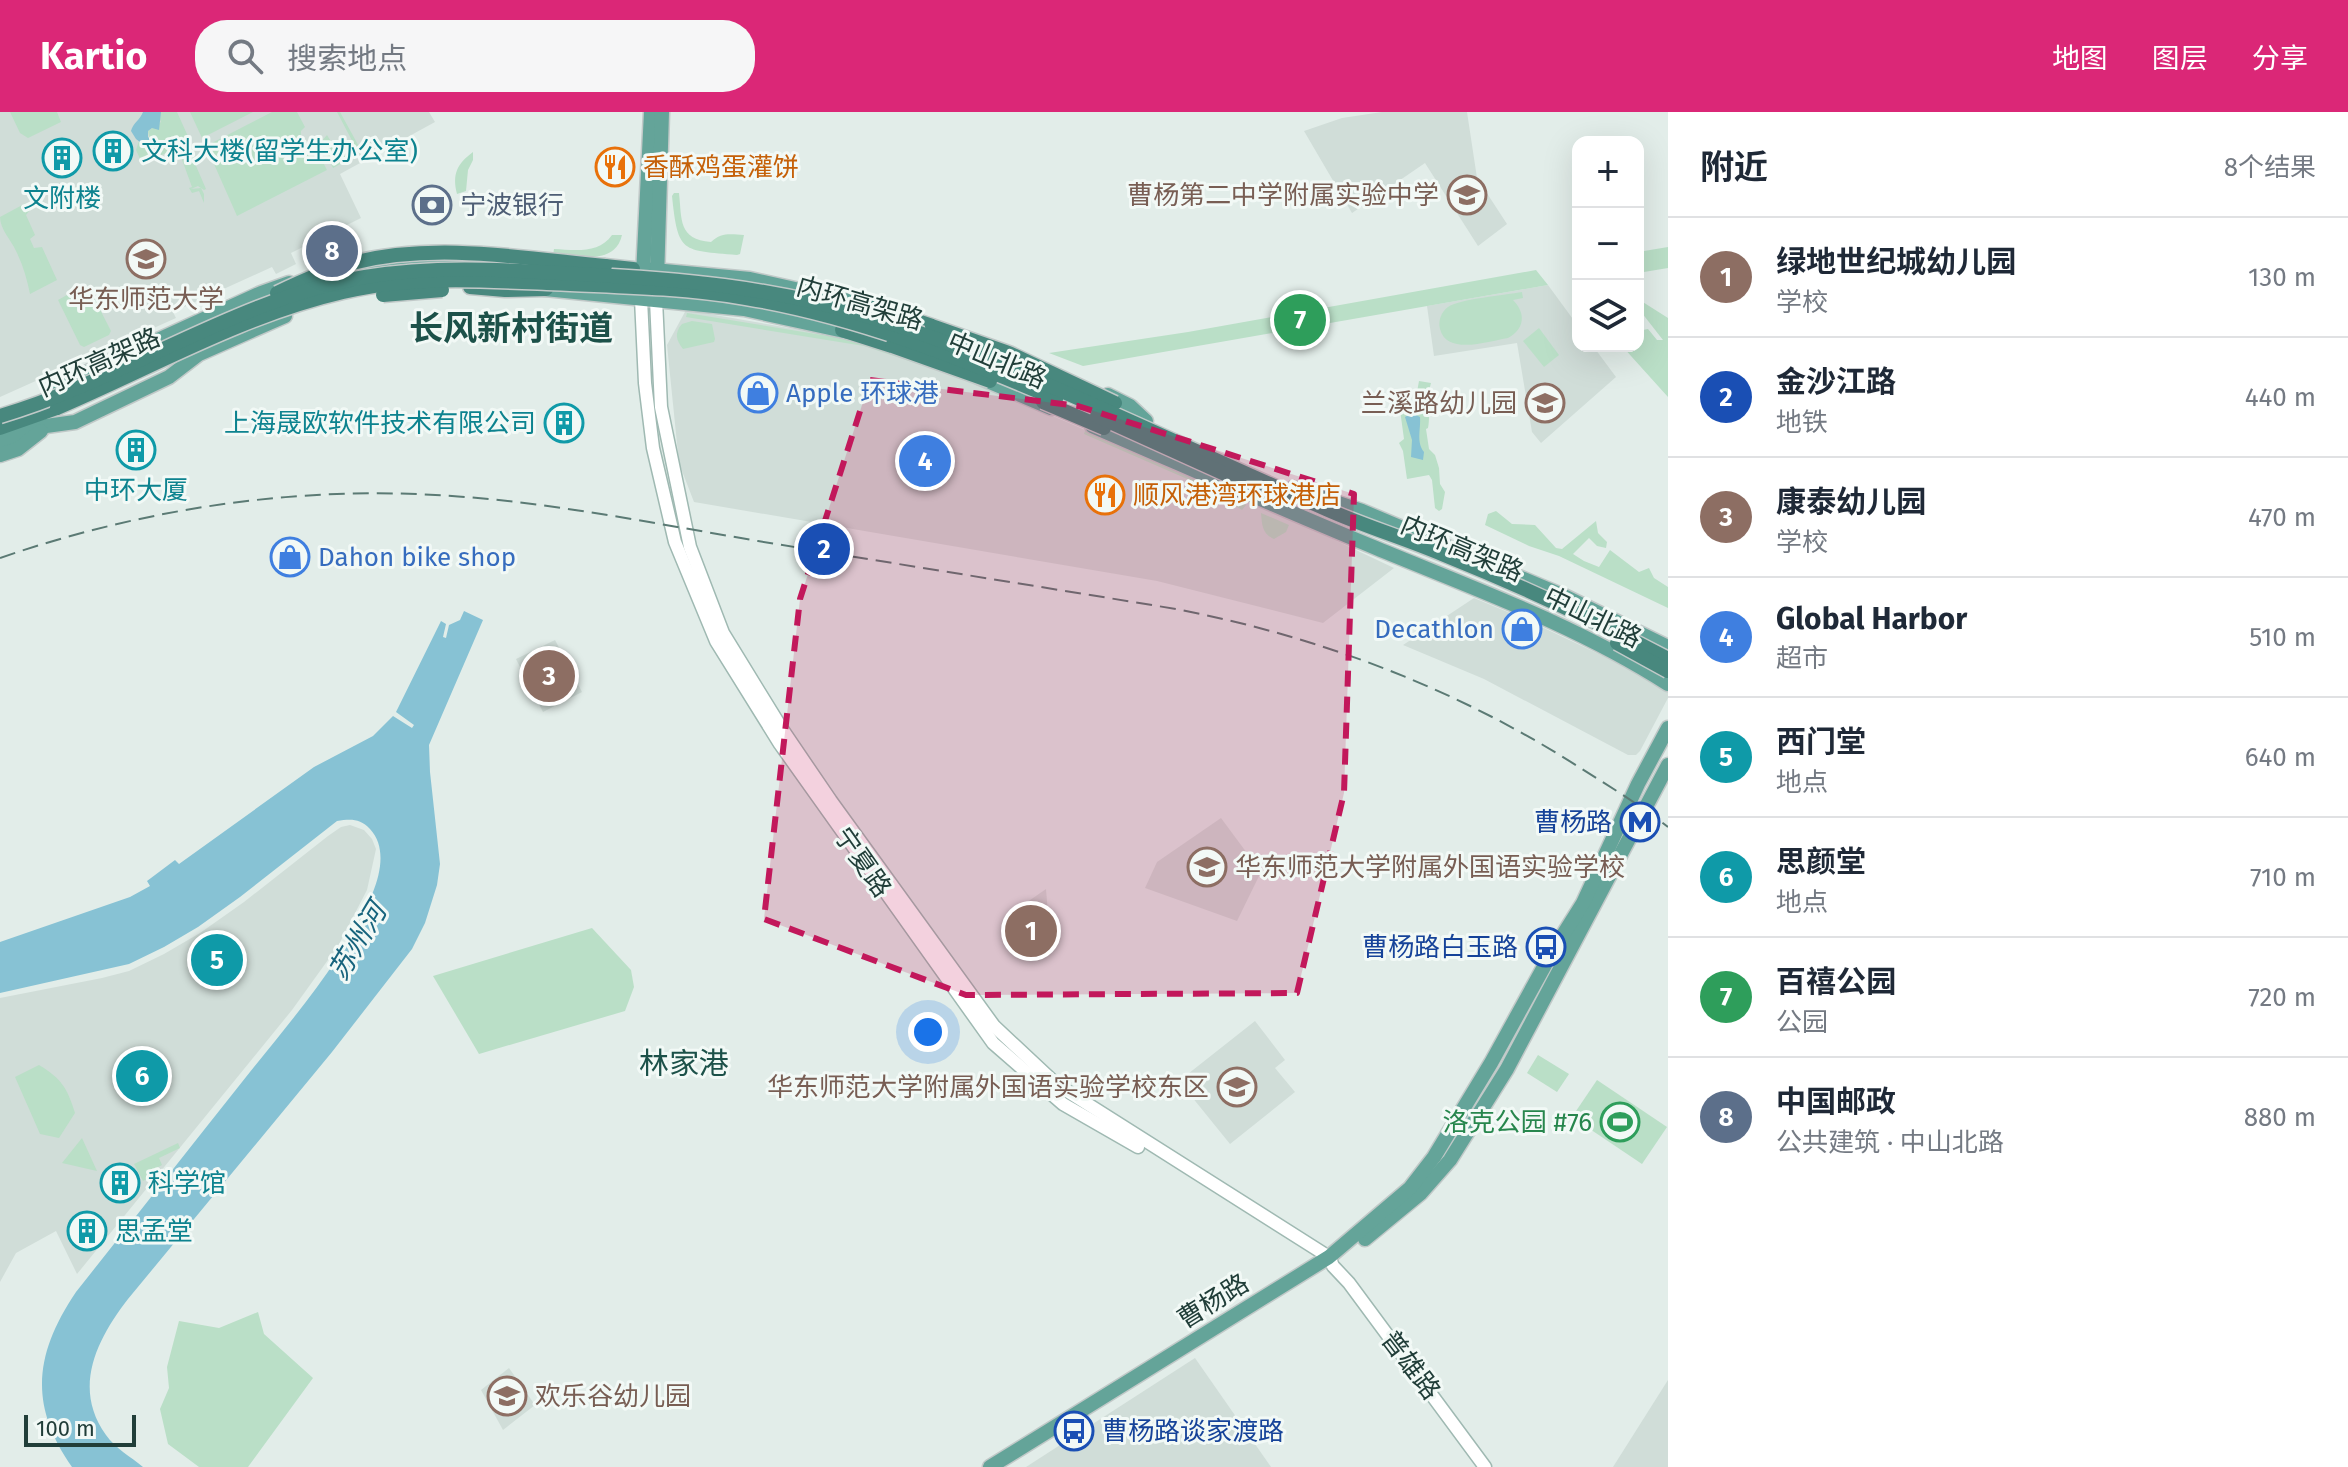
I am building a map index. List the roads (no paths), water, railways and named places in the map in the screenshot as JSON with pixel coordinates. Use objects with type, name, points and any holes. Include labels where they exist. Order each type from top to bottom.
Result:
[{"type":"highway","points":[[233,319],[259,302],[313,276],[352,263],[390,256],[477,253],[644,270]]},
{"type":"highway","name":"内环高架路","points":[[0,416],[53,398],[233,319],[312,289],[364,277],[466,268],[662,279],[748,288],[865,315],[958,346],[1329,511],[1522,588],[1668,659]]},
{"type":"highway","name":"内环高架路","points":[[0,428],[92,393],[213,338],[315,299],[365,287],[467,279],[676,290],[745,298],[863,326],[955,357],[1326,519],[1434,560],[1521,598],[1607,638],[1668,671]]},
{"type":"highway","points":[[92,393],[337,302],[470,287],[546,289]]},
{"type":"highway","points":[[867,304],[1023,360],[1144,417],[1220,461]]},
{"type":"highway","points":[[842,330],[1013,389],[1100,426],[1148,440]]},
{"type":"main road","points":[[649,300],[644,270],[651,112]]},
{"type":"main road","points":[[644,270],[662,112]]},
{"type":"main road","name":"中山北路","points":[[0,409],[54,392],[81,375],[261,293],[322,271],[371,259],[401,265],[463,259],[596,271],[644,270],[750,279],[867,304],[886,316],[947,335],[1298,490],[1362,511],[1556,592],[1668,647]]},
{"type":"main road","name":"中山北路","points":[[0,441],[46,426],[75,422],[169,377],[199,354],[273,320],[345,296],[469,283],[744,309],[842,330],[935,359],[1283,510],[1479,590],[1598,645],[1668,684]]},
{"type":"main road","name":"宁夏路","points":[[649,300],[661,407],[690,547],[723,633],[831,801],[994,1026],[1056,1084],[1328,1262]]},
{"type":"main road","points":[[0,455],[18,449],[46,426]]},
{"type":"main road","name":"曹杨路","points":[[990,1467],[1328,1262],[1410,1188],[1434,1157],[1583,903],[1638,784],[1668,728]]},
{"type":"main road","name":"曹杨路","points":[[1007,1467],[1328,1262],[1421,1193],[1450,1160],[1507,1069],[1668,765]]},
{"type":"main road","name":"普雄路","points":[[1328,1262],[1349,1283],[1485,1467]]},
{"type":"water","points":[[143,112],[161,112],[159,130],[152,128],[148,131],[148,137],[155,144],[149,149],[131,131]]},
{"type":"water","points":[[1412,413],[1420,417],[1419,440],[1424,452],[1423,460],[1411,457],[1412,440],[1405,417]]},
{"type":"water","name":"苏州河","points":[[464,611],[483,620],[429,745],[440,864],[425,923],[412,949],[332,1052],[128,1299],[98,1347],[90,1382],[96,1417],[118,1448],[143,1467],[72,1467],[48,1422],[43,1400],[45,1358],[62,1314],[76,1292],[332,966],[373,892],[380,868],[378,843],[370,829],[359,821],[337,821],[198,927],[129,964],[0,993],[0,942],[130,897],[150,886],[147,881],[175,860],[179,864],[314,767],[373,736],[393,716],[412,728],[414,725],[396,712],[441,621],[446,624],[443,637],[446,638],[449,625],[460,620]]},
{"type":"railway","points":[[0,558],[110,526],[223,504],[280,498],[395,493],[529,504],[606,515],[1176,609],[1283,635],[1387,670],[1487,714],[1582,769],[1668,827]]},
{"type":"place","name":"文科大楼(留学生办公室)","points":[[113,151]]},
{"type":"place","name":"文附楼","points":[[62,158]]},
{"type":"place","name":"香酥鸡蛋灌饼","points":[[615,167]]},
{"type":"place","name":"曹杨第二中学附属实验中学","points":[[1467,195]]},
{"type":"place","name":"宁波银行","points":[[432,205]]},
{"type":"place","name":"中国邮政","points":[[332,251]]},
{"type":"place","name":"华东师范大学","points":[[146,259]]},
{"type":"place","name":"百禧公园","points":[[1300,320]]},
{"type":"place","name":"Apple 环球港","points":[[758,393]]},
{"type":"place","name":"兰溪路幼儿园","points":[[1545,403]]},
{"type":"place","name":"上海晟欧软件技术有限公司","points":[[564,423]]},
{"type":"place","name":"中环大厦","points":[[136,450]]},
{"type":"place","name":"Global Harbor","points":[[925,461]]},
{"type":"place","name":"顺风港湾环球港店","points":[[1105,495]]},
{"type":"place","name":"金沙江路","points":[[824,549]]},
{"type":"place","name":"Dahon bike shop","points":[[290,557]]},
{"type":"place","name":"Decathlon","points":[[1522,629]]},
{"type":"place","name":"康泰幼儿园","points":[[549,676]]},
{"type":"place","name":"曹杨路","points":[[1640,822]]},
{"type":"place","name":"华东师范大学附属外国语实验学校","points":[[1207,867]]},
{"type":"place","name":"绿地世纪城幼儿园","points":[[1031,931]]},
{"type":"place","name":"曹杨路白玉路","points":[[1546,947]]},
{"type":"place","name":"西门堂","points":[[217,960]]},
{"type":"place","name":"思颜堂","points":[[142,1076]]},
{"type":"place","name":"华东师范大学附属外国语实验学校东区","points":[[1237,1087]]},
{"type":"place","name":"洛克公园 #76","points":[[1620,1122]]},
{"type":"place","name":"科学馆","points":[[120,1183]]},
{"type":"place","name":"思孟堂","points":[[87,1231]]},
{"type":"place","name":"欢乐谷幼儿园","points":[[507,1396]]},
{"type":"place","name":"曹杨路谈家渡路","points":[[1074,1431]]},
{"type":"district","name":"长风新村街道","points":[[511,328]]},
{"type":"district","name":"林家港","points":[[684,1064]]}]
